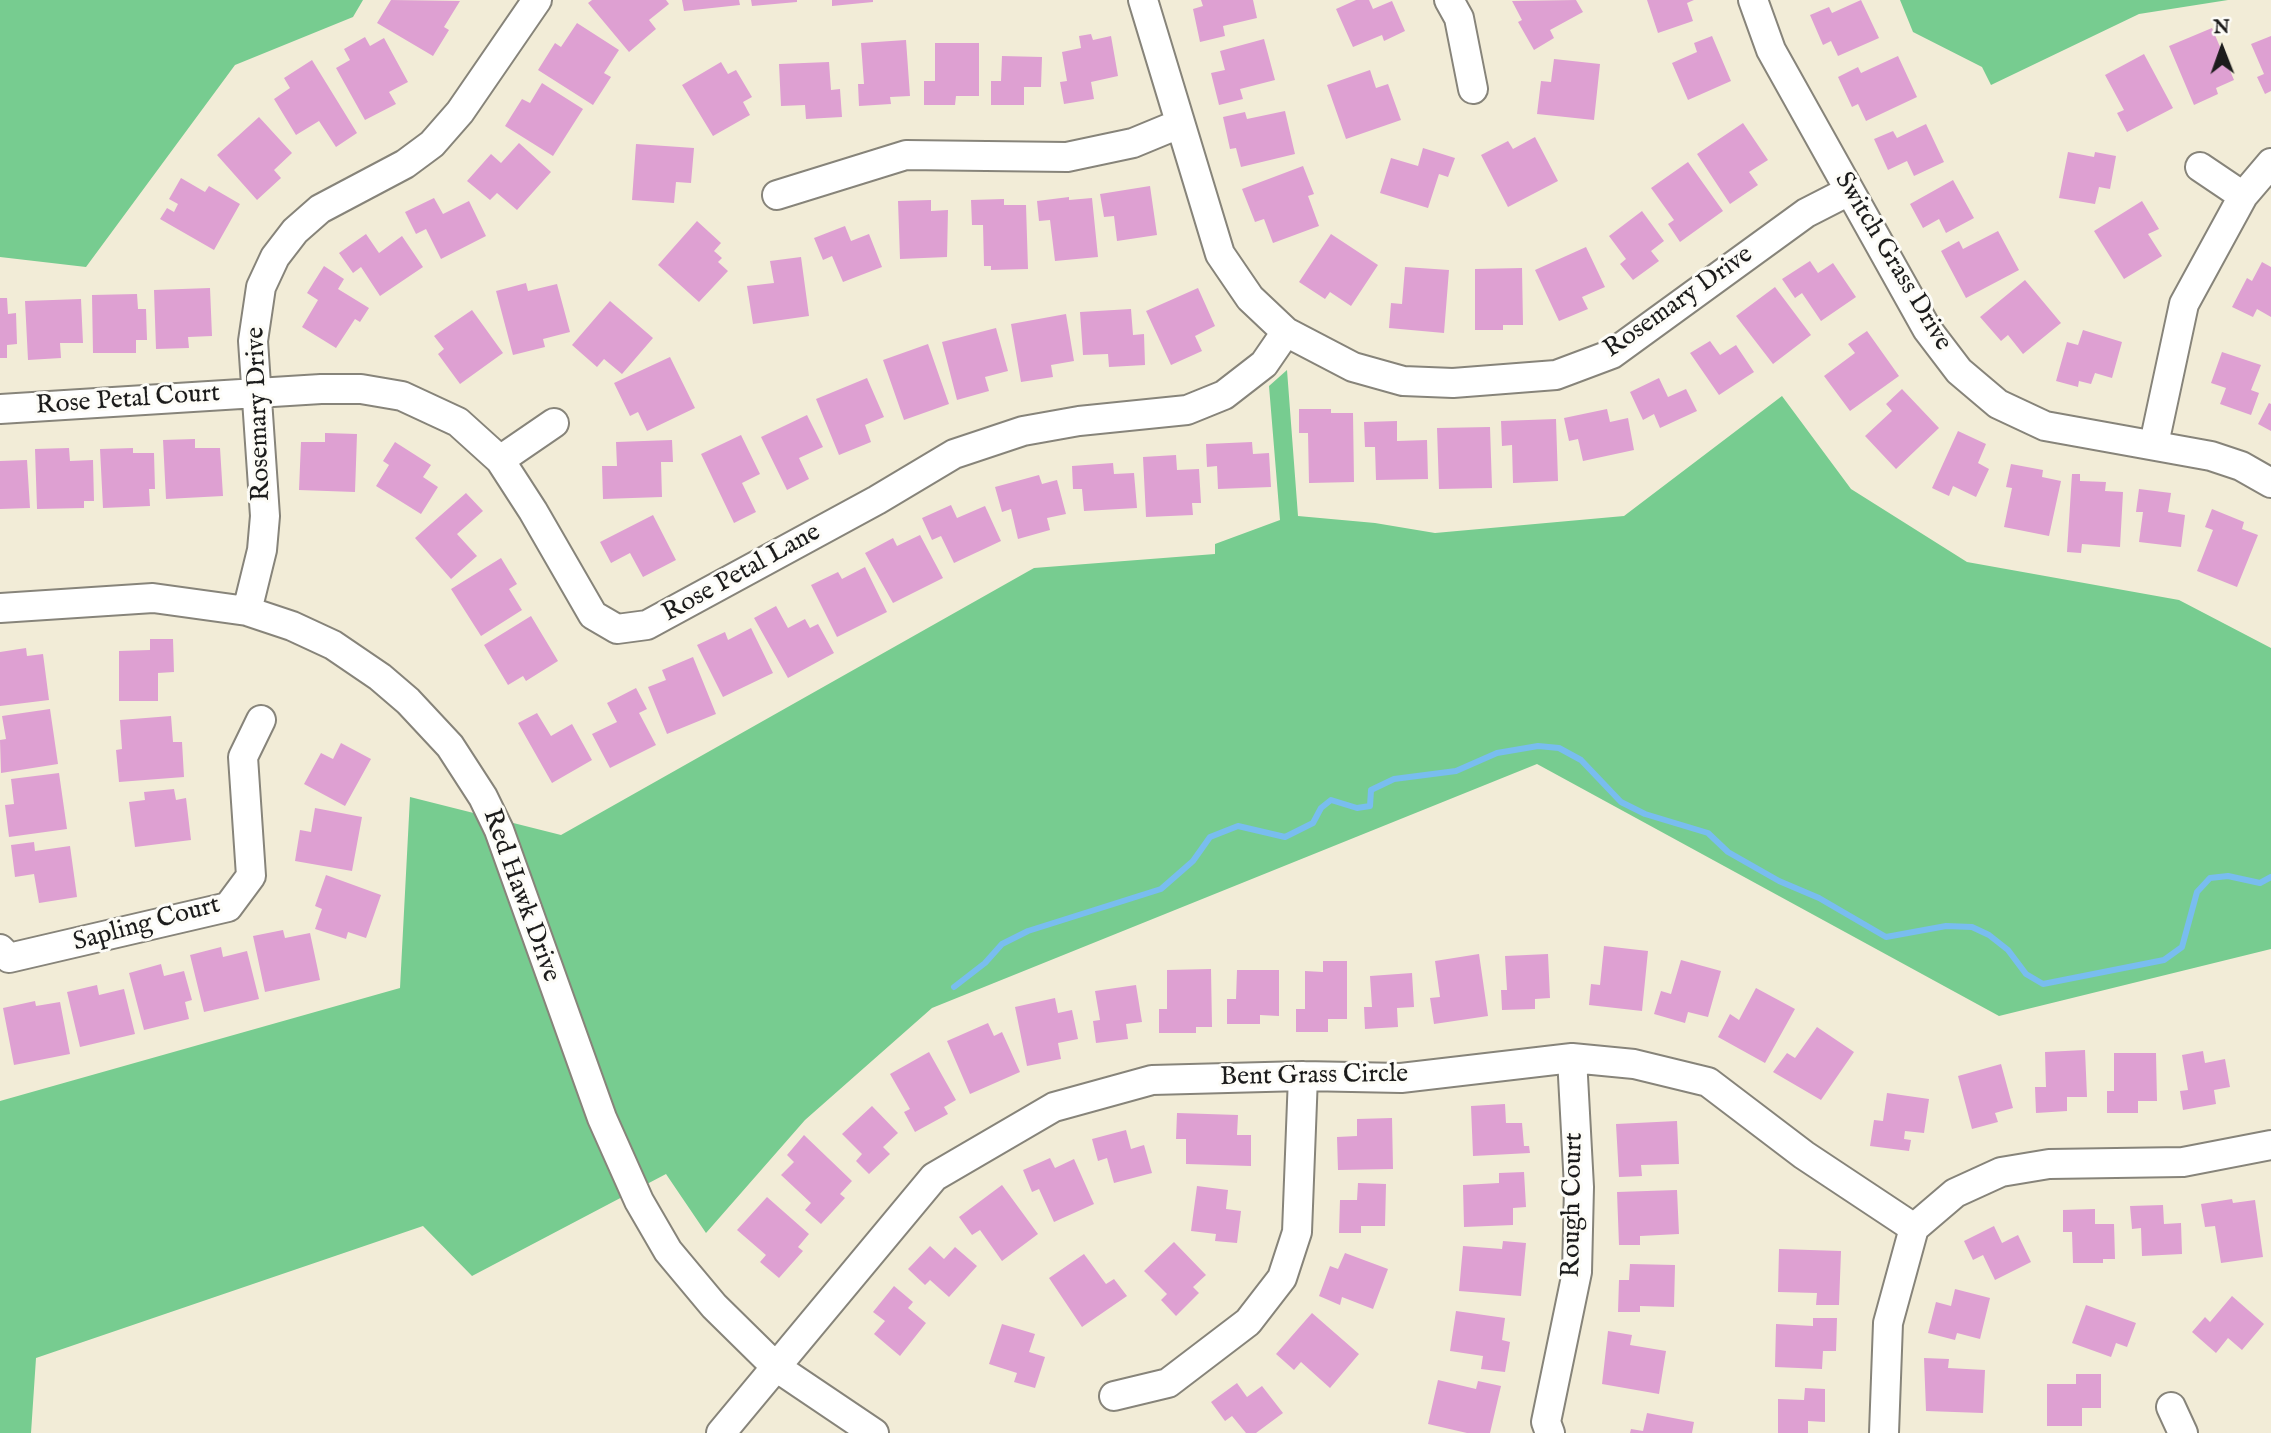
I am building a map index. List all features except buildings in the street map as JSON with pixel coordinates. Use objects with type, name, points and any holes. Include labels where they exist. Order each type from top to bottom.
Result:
[{"type":"street","name":"Rosemary Drive","points":[[247,611],[262,550],[265,516],[253,341],[261,286],[275,257],[295,230],[320,209],[405,164],[432,144],[460,112],[537,0]]},
{"type":"street","name":"Rosemary Drive","points":[[1143,0],[1220,254],[1250,298],[1286,332],[1353,367],[1403,382],[1454,383],[1556,375],[1612,354],[1806,213],[1849,191]]},
{"type":"street","points":[[1449,0],[1459,18],[1473,89]]},
{"type":"street","name":"Switch Grass Drive","points":[[1753,0],[1771,51],[1927,328],[1959,371],[1998,404],[2045,426],[2211,456],[2241,466],[2271,483]]},
{"type":"street","points":[[777,195],[906,155],[1067,157],[1133,143],[1179,124]]},
{"type":"street","points":[[2154,444],[2184,304],[2244,196],[2271,163]]},
{"type":"street","points":[[2200,167],[2244,196]]},
{"type":"street","name":"Rose Petal Lane","points":[[256,393],[361,389],[402,396],[458,422],[500,460],[593,615],[617,629],[647,625],[877,500],[954,454],[1023,431],[1079,421],[1187,410],[1224,395],[1265,364],[1286,332]]},
{"type":"street","name":"Rose Petal Court","points":[[0,409],[256,393]]},
{"type":"street","points":[[500,460],[554,423]]},
{"type":"street","name":"Red Hawk Drive","points":[[0,608],[153,598],[247,611],[292,626],[333,645],[380,677],[427,719],[450,746],[484,797],[499,830],[568,1029],[624,1169],[668,1251],[714,1306],[776,1367],[874,1433]]},
{"type":"street","name":"Sapling Court","points":[[0,949],[9,958],[228,907],[251,876],[243,757],[261,720]]},
{"type":"street","name":"Bent Grass Circle","points":[[721,1433],[934,1177],[1054,1107],[1152,1080],[1303,1076],[1401,1079],[1572,1058],[1634,1065],[1708,1082],[1804,1155],[1914,1228]]},
{"type":"street","name":"Rough Court","points":[[1550,1433],[1546,1422],[1577,1272],[1579,1187],[1572,1058]]},
{"type":"street","points":[[1114,1396],[1168,1383],[1248,1322],[1282,1278],[1297,1232],[1303,1076]]},
{"type":"street","points":[[1884,1433],[1888,1323],[1914,1228],[1955,1192],[2001,1172],[2049,1164],[2183,1162],[2271,1145]]},
{"type":"street","points":[[2171,1407],[2183,1433]]},
{"type":"green space","points":[[0,0],[363,0],[353,17],[235,65],[86,267],[0,257]]},
{"type":"green space","points":[[1900,0],[2228,0],[2139,14],[1991,85],[1982,67],[1913,32]]},
{"type":"green space","points":[[1287,370],[1298,516],[1375,523],[1435,533],[1624,516],[1782,396],[1851,489],[1967,562],[2179,600],[2271,648],[2271,949],[1999,1016],[1537,764],[932,1008],[805,1120],[706,1233],[666,1174],[472,1276],[423,1226],[36,1358],[31,1433],[0,1433],[0,1101],[400,988],[410,797],[561,835],[1034,568],[1215,554],[1215,544],[1280,520],[1269,386]]},
{"type":"waterway","points":[[954,987],[985,963],[1002,944],[1028,931],[1161,889],[1193,861],[1210,837],[1238,826],[1285,837],[1313,823],[1321,808],[1331,800],[1357,808],[1370,806],[1371,790],[1394,779],[1456,771],[1497,753],[1538,746],[1559,748],[1581,760],[1621,802],[1645,814],[1708,833],[1728,852],[1779,881],[1819,898],[1886,937],[1946,926],[1972,927],[1989,935],[2008,950],[2026,974],[2043,984],[2164,960],[2182,947],[2197,892],[2210,878],[2228,876],[2260,883],[2271,877]]}]
